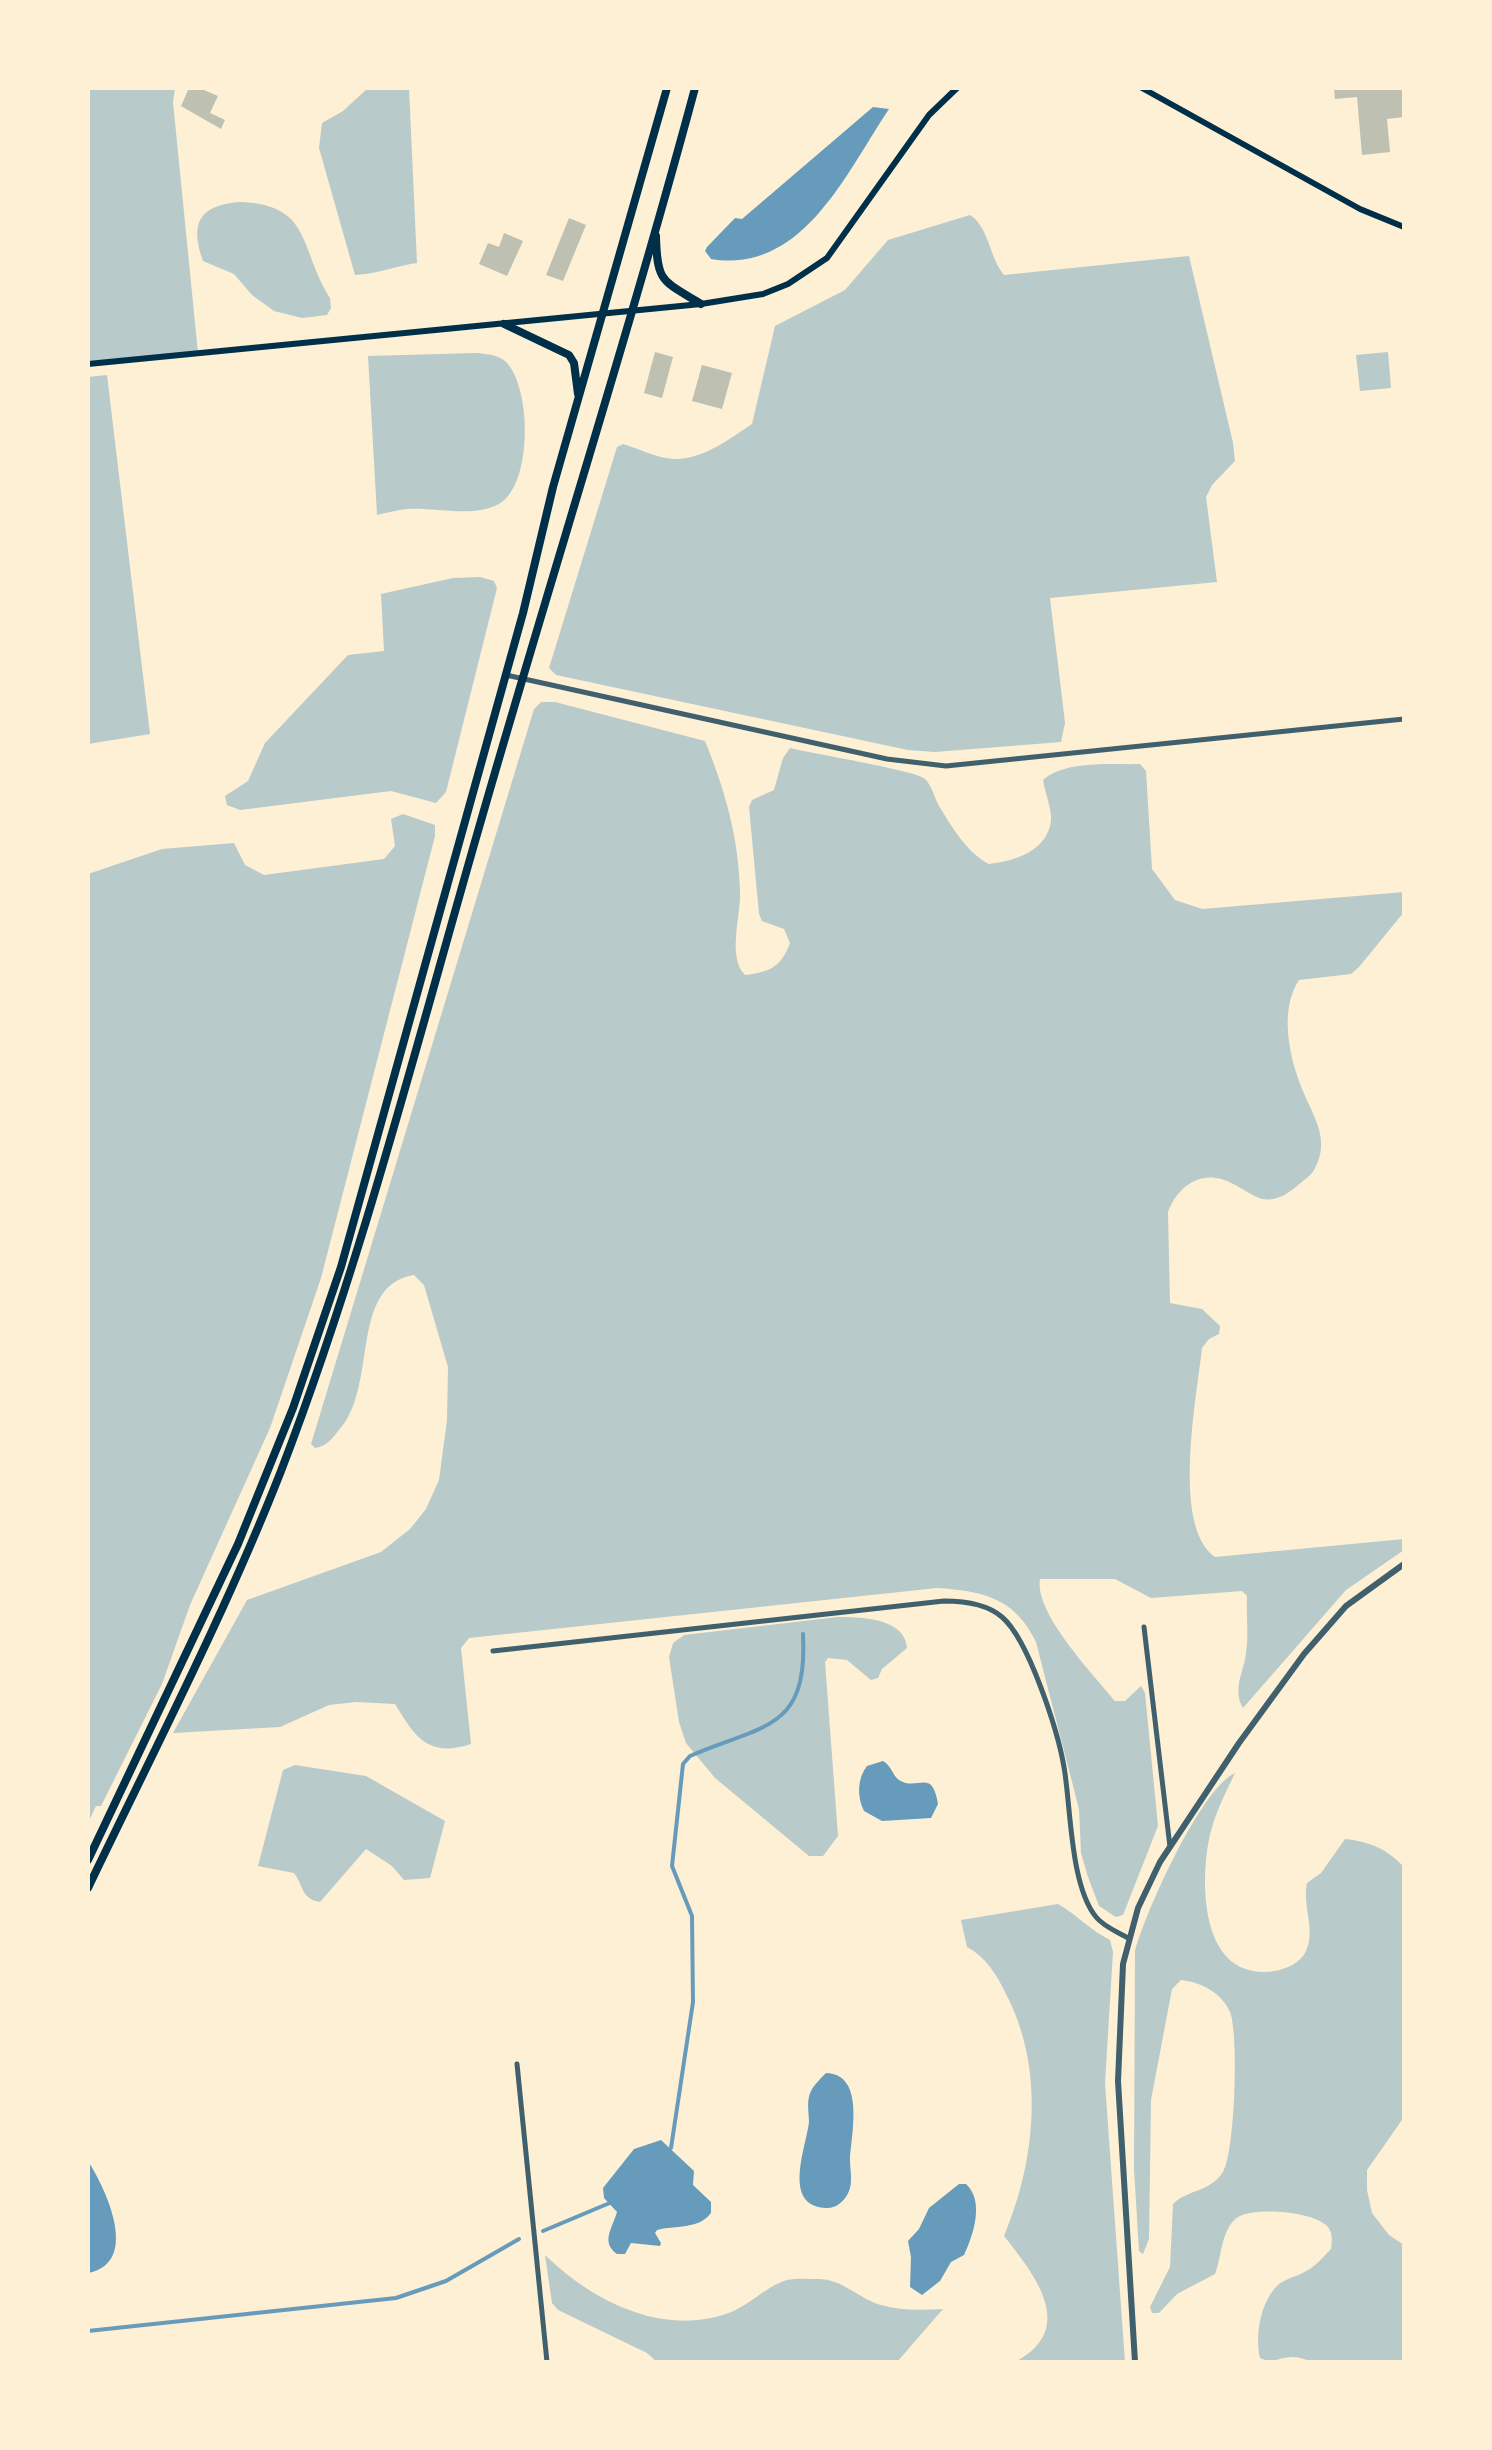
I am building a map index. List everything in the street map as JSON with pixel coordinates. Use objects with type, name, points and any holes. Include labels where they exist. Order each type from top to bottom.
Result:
[{"type":"main road","points":[[88,1860],[216,1592],[293,1408],[365,1187],[506,675],[535,552],[667,88]]},
{"type":"main road","points":[[88,1888],[237,1574],[318,1373],[372,1204],[695,88]]},
{"type":"main road","points":[[88,364],[701,304],[775,289],[827,258],[928,115],[957,88]]},
{"type":"main road","points":[[1142,88],[1360,209],[1404,227]]},
{"type":"main road","points":[[656,226],[659,273],[701,304]]},
{"type":"main road","points":[[504,324],[569,354],[574,362],[578,403]]},
{"type":"street","points":[[506,675],[888,759],[946,766],[1404,718]]},
{"type":"street","points":[[1134,2362],[1118,2081],[1121,1985],[1128,1938],[1138,1908],[1160,1862],[1304,1654],[1346,1606],[1404,1564]]},
{"type":"street","points":[[493,1651],[944,1601],[984,1606],[1001,1616],[1018,1636],[1045,1704],[1061,1750],[1078,1874],[1089,1904],[1099,1920],[1128,1938]]},
{"type":"street","points":[[1144,1627],[1170,1847]]},
{"type":"street","points":[[517,2064],[547,2362]]},
{"type":"shaded area","points":[[88,88],[175,88],[173,102],[198,353],[88,364]]},
{"type":"shaded area","points":[[368,88],[409,88],[417,263],[355,275],[319,148],[322,123],[343,111]]},
{"type":"shaded area","points":[[238,202],[280,211],[292,220],[330,298],[327,315],[302,318],[274,311],[252,295],[234,274],[203,261],[197,237],[201,219],[214,208]]},
{"type":"shaded area","points":[[970,215],[981,227],[1004,275],[1189,256],[1235,461],[1206,497],[1217,582],[1050,598],[1065,723],[1061,742],[935,752],[908,750],[556,675],[549,668],[617,447],[623,444],[657,456],[688,458],[708,451],[752,424],[775,326],[845,290],[888,240]]},
{"type":"shaded area","points":[[1388,352],[1391,388],[1360,391],[1356,355]]},
{"type":"shaded area","points":[[476,353],[505,361],[520,391],[524,412],[523,457],[510,493],[499,504],[478,510],[407,509],[377,515],[368,356]]},
{"type":"shaded area","points":[[107,375],[150,734],[88,744],[88,377]]},
{"type":"shaded area","points":[[453,578],[494,581],[497,588],[446,792],[436,803],[391,791],[240,810],[227,805],[225,796],[248,781],[265,743],[348,655],[384,651],[381,594]]},
{"type":"shaded area","points":[[541,702],[555,702],[705,741],[734,834],[740,892],[736,947],[745,975],[774,967],[790,943],[784,929],[762,921],[759,914],[749,807],[752,800],[774,790],[790,748],[925,779],[961,839],[989,864],[1028,853],[1043,840],[1051,816],[1043,780],[1064,769],[1140,764],[1146,771],[1152,869],[1175,900],[1202,909],[1404,892],[1404,912],[1359,967],[1351,974],[1299,980],[1293,992],[1288,1020],[1290,1049],[1321,1139],[1319,1159],[1312,1172],[1285,1195],[1274,1199],[1257,1197],[1221,1179],[1203,1178],[1182,1190],[1168,1212],[1170,1303],[1202,1309],[1220,1326],[1219,1334],[1202,1348],[1192,1427],[1190,1490],[1202,1541],[1215,1557],[1404,1539],[1404,1550],[1346,1590],[1243,1708],[1239,1687],[1246,1653],[1247,1596],[1242,1591],[1151,1598],[1115,1579],[1040,1579],[1046,1609],[1056,1626],[1115,1701],[1125,1701],[1141,1686],[1145,1693],[1158,1826],[1123,1915],[1116,1917],[1099,1906],[1088,1877],[1081,1853],[1079,1809],[1036,1642],[1008,1606],[969,1592],[937,1588],[469,1638],[461,1648],[471,1744],[456,1748],[424,1742],[395,1704],[329,1705],[280,1727],[173,1733],[247,1600],[381,1552],[410,1529],[426,1509],[439,1480],[447,1420],[448,1367],[424,1285],[414,1275],[393,1283],[380,1298],[372,1317],[351,1411],[328,1442],[315,1448],[311,1444],[534,709]]},
{"type":"shaded area","points":[[403,814],[435,825],[435,836],[321,1278],[270,1428],[190,1605],[162,1684],[101,1806],[96,1806],[88,1823],[88,874],[162,849],[234,843],[245,865],[264,875],[384,859],[395,846],[391,819]]},
{"type":"shaded area","points":[[838,1617],[890,1625],[899,1630],[907,1648],[882,1669],[878,1678],[871,1680],[847,1660],[828,1658],[825,1662],[838,1836],[823,1856],[809,1856],[715,1778],[686,1743],[669,1657],[673,1643],[684,1635]]},
{"type":"shaded area","points":[[295,1765],[366,1776],[445,1821],[430,1878],[404,1880],[392,1866],[366,1849],[320,1902],[306,1895],[294,1873],[258,1866],[283,1770]]},
{"type":"shaded area","points":[[1235,1773],[1210,1835],[1205,1886],[1212,1930],[1220,1949],[1233,1963],[1251,1971],[1275,1971],[1301,1958],[1310,1935],[1307,1883],[1321,1873],[1345,1839],[1378,1847],[1404,1867],[1404,2117],[1367,2170],[1367,2190],[1372,2213],[1389,2235],[1404,2245],[1404,2362],[1311,2362],[1290,2357],[1270,2362],[1260,2358],[1260,2319],[1267,2300],[1282,2282],[1311,2268],[1331,2249],[1328,2227],[1298,2214],[1257,2212],[1238,2217],[1225,2235],[1215,2274],[1177,2294],[1159,2313],[1152,2313],[1150,2307],[1170,2267],[1173,2204],[1211,2184],[1223,2172],[1233,2119],[1235,2067],[1233,2025],[1222,1999],[1203,1986],[1181,1980],[1172,1989],[1151,2100],[1149,2239],[1143,2254],[1139,2251],[1134,2169],[1135,1951],[1162,1882],[1191,1826],[1221,1783]]},
{"type":"shaded area","points":[[1058,1904],[1110,1940],[1113,1952],[1105,2083],[1125,2362],[1015,2362],[1034,2349],[1048,2318],[1038,2284],[1004,2236],[1029,2146],[1031,2083],[1027,2052],[1006,1994],[995,1973],[967,1947],[961,1920]]},
{"type":"shaded area","points":[[545,2255],[605,2299],[652,2317],[701,2320],[726,2314],[779,2283],[798,2279],[835,2282],[889,2307],[943,2309],[897,2362],[657,2362],[647,2353],[558,2310],[552,2303]]},
{"type":"water","points":[[873,107],[889,109],[838,189],[796,235],[772,251],[743,259],[711,259],[705,251],[707,247],[735,218],[742,219]]},
{"type":"water","points":[[883,1761],[899,1780],[932,1786],[938,1804],[931,1818],[882,1821],[864,1811],[859,1794],[861,1777],[867,1766]]},
{"type":"water","points":[[826,2073],[839,2076],[847,2084],[853,2122],[850,2187],[840,2204],[825,2208],[812,2205],[804,2197],[800,2174],[809,2122],[809,2095]]},
{"type":"water","points":[[661,2140],[694,2171],[693,2185],[711,2202],[711,2213],[693,2225],[657,2230],[660,2246],[631,2243],[625,2254],[617,2254],[608,2239],[617,2212],[604,2198],[603,2188],[634,2149]]},
{"type":"water","points":[[88,2161],[110,2206],[116,2241],[113,2255],[104,2266],[88,2273]]},
{"type":"water","points":[[959,2184],[966,2184],[975,2200],[971,2238],[964,2255],[951,2262],[940,2281],[922,2295],[910,2287],[908,2241],[929,2208]]},
{"type":"building","points":[[189,88],[218,96],[210,113],[225,120],[221,129],[181,106]]},
{"type":"building","points":[[1334,88],[1404,88],[1404,117],[1387,119],[1390,152],[1362,155],[1357,97],[1335,99]]},
{"type":"building","points":[[569,218],[586,225],[563,281],[546,275]]},
{"type":"building","points":[[504,233],[523,241],[507,276],[479,264],[488,243],[499,247]]},
{"type":"building","points":[[655,352],[673,357],[662,398],[644,393]]},
{"type":"building","points":[[702,365],[732,373],[722,409],[692,401]]},
{"type":"waterway","points":[[671,2148],[693,2002],[692,1916],[672,1866],[683,1764],[690,1756],[760,1729],[789,1707],[803,1666],[803,1634]]},
{"type":"waterway","points":[[543,2231],[612,2202]]},
{"type":"waterway","points":[[88,2331],[396,2298],[446,2281],[519,2239]]}]
